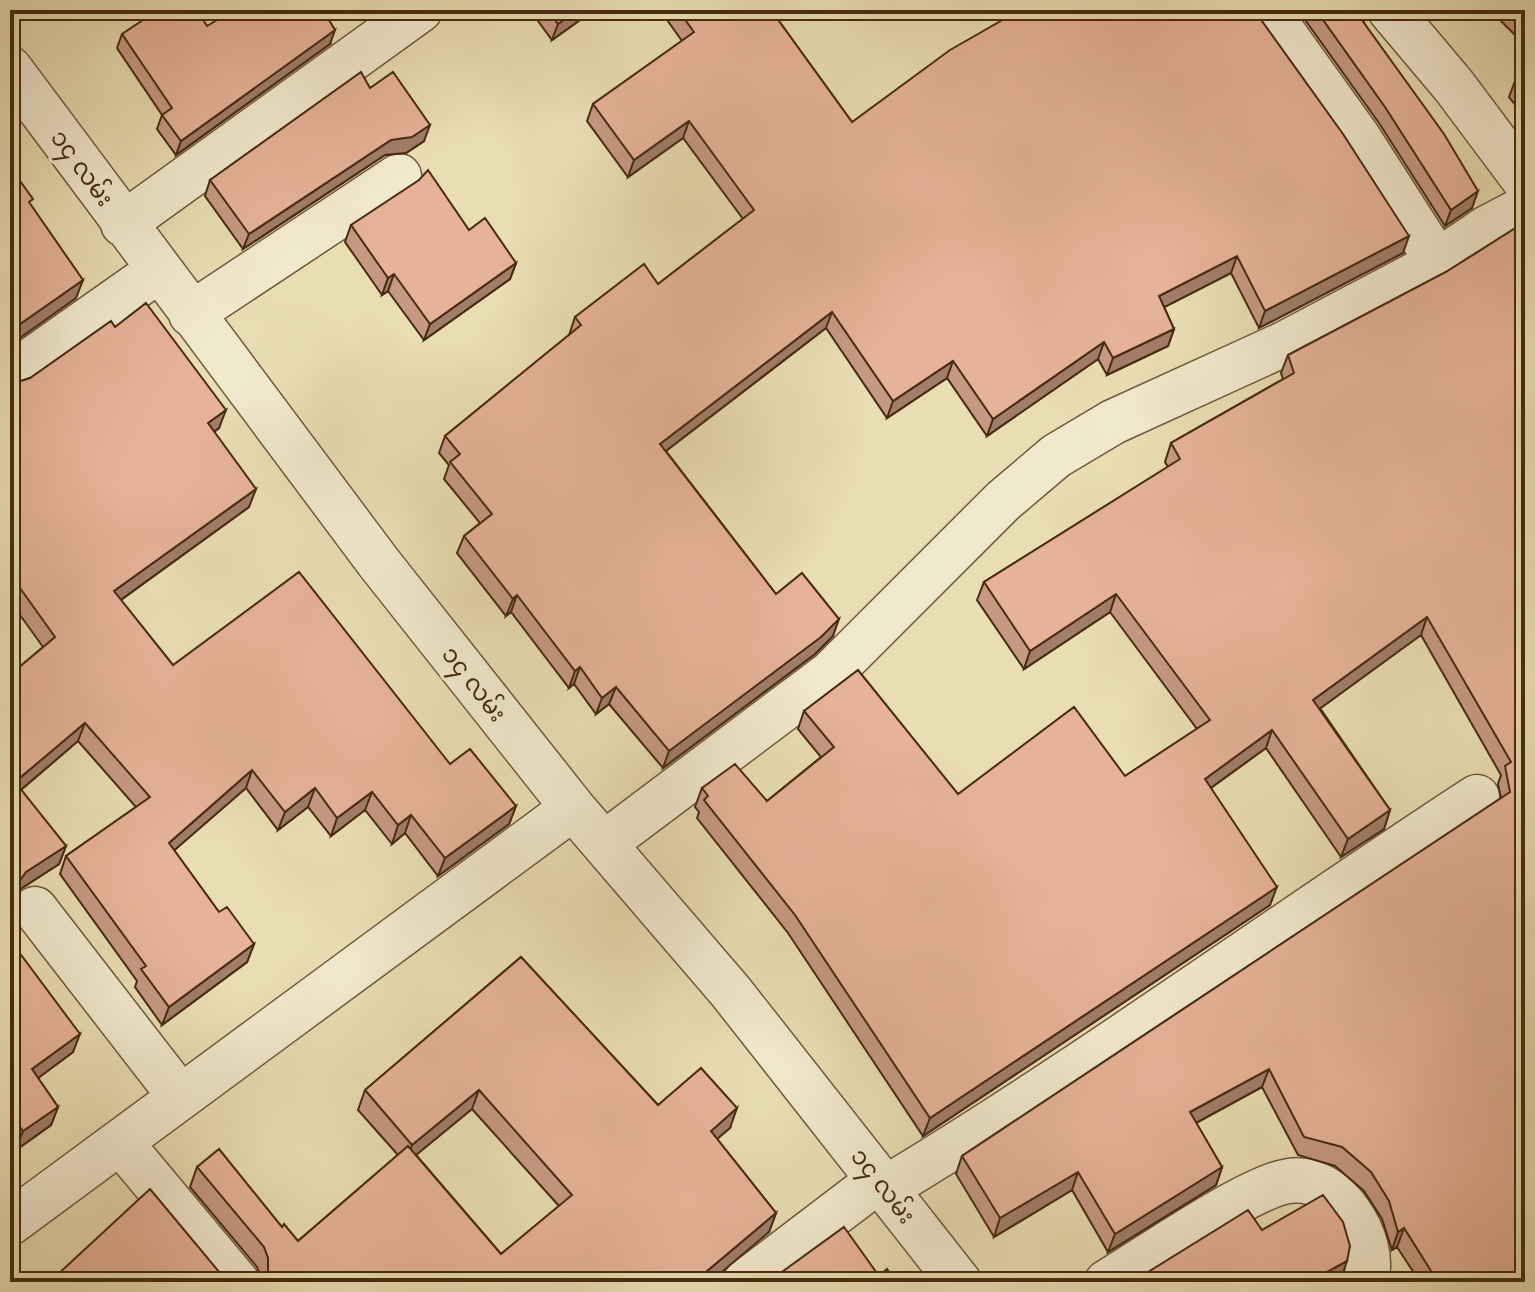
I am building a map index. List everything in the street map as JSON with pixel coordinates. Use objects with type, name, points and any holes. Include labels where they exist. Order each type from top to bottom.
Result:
[{"type":"street","points":[[123,224],[420,10]]},
{"type":"street","points":[[1267,10],[1358,137],[1438,262]]},
{"type":"street","points":[[1390,10],[1454,86],[1525,181]]},
{"type":"street","name":"၁၄ လမ်း","points":[[10,69],[379,563],[573,808],[731,992],[959,1282]]},
{"type":"street","points":[[191,314],[399,176]]},
{"type":"street","points":[[605,843],[831,673],[1003,501],[1056,456],[1113,422],[1284,344],[1438,262],[1487,228],[1525,208]]},
{"type":"street","points":[[10,375],[159,270]]},
{"type":"street","points":[[745,1282],[882,1184],[960,1143],[1302,911],[1477,797]]},
{"type":"street","points":[[10,1223],[179,1095],[573,808]]},
{"type":"street","points":[[35,909],[179,1095]]},
{"type":"street","points":[[120,1142],[237,1282]]},
{"type":"street","points":[[1107,1282],[1244,1200],[1287,1181],[1312,1182],[1335,1194],[1351,1214],[1364,1238],[1369,1270],[1365,1282]]},
{"type":"building","points":[[158,10],[179,10],[185,20],[198,12],[207,26],[234,10],[323,10],[335,30],[181,141],[162,115],[172,108],[122,34]]},
{"type":"building","points":[[548,10],[577,10],[558,24]]},
{"type":"building","points":[[678,10],[771,10],[852,122],[950,50],[1020,10],[1036,10],[1040,17],[1050,10],[1254,10],[1343,134],[1409,236],[1265,311],[1237,256],[1159,296],[1174,329],[1113,358],[1104,342],[993,419],[953,361],[893,401],[832,312],[660,444],[776,594],[802,573],[839,619],[821,637],[669,751],[616,687],[602,698],[580,667],[575,671],[517,595],[513,599],[464,536],[492,514],[450,462],[460,454],[445,436],[581,325],[575,317],[644,264],[658,284],[754,210],[689,121],[634,160],[593,104],[694,32]]},
{"type":"building","points":[[1316,10],[1367,10],[1359,16],[1444,134],[1478,191],[1451,210],[1385,107]]},
{"type":"building","points":[[1513,10],[1525,10],[1525,22]]},
{"type":"building","points":[[361,72],[370,88],[393,72],[430,125],[412,137],[391,140],[249,234],[210,180]]},
{"type":"building","points":[[1525,72],[1525,93],[1515,81]]},
{"type":"building","points":[[10,167],[33,199],[29,202],[83,280],[10,331]]},
{"type":"building","points":[[428,170],[469,230],[485,218],[516,263],[430,324],[394,274],[388,278],[351,225],[419,180]]},
{"type":"building","points":[[1525,222],[1525,1000],[1520,1003],[1525,1009],[1525,1282],[1438,1282],[1404,1228],[1398,1232],[1389,1201],[1371,1172],[1342,1147],[1304,1137],[1269,1069],[1190,1112],[1222,1167],[1115,1234],[1078,1172],[1000,1218],[962,1156],[1510,792],[1505,766],[1511,762],[1427,617],[1313,700],[1390,810],[1348,839],[1272,730],[1205,779],[1277,887],[930,1118],[795,915],[704,800],[708,796],[702,788],[735,764],[767,801],[834,747],[804,711],[858,670],[958,794],[1074,707],[1125,776],[1210,720],[1116,594],[1030,651],[984,582],[1180,459],[1171,443],[1294,373],[1288,355],[1446,272]]},
{"type":"building","points":[[146,303],[226,410],[208,423],[256,489],[114,591],[173,665],[299,572],[450,764],[470,749],[516,806],[445,858],[411,815],[398,825],[372,792],[337,818],[315,788],[285,812],[252,770],[169,843],[219,912],[227,907],[254,944],[169,1007],[141,969],[146,966],[66,856],[150,797],[85,723],[15,782],[66,846],[26,872],[10,889],[10,675],[55,637],[10,574],[10,380],[18,382],[30,378],[111,321],[115,327]]},
{"type":"building","points":[[10,940],[80,1034],[32,1069],[58,1107],[23,1131],[20,1127],[10,1134]]},
{"type":"building","points":[[521,957],[658,1105],[701,1068],[737,1108],[711,1131],[776,1213],[694,1282],[260,1282],[268,1271],[264,1247],[197,1167],[219,1149],[282,1227],[284,1224],[298,1241],[408,1146],[501,1254],[572,1195],[479,1090],[412,1145],[365,1090]]},
{"type":"building","points":[[150,1189],[229,1282],[61,1282],[56,1276]]},
{"type":"building","points":[[1323,1195],[1343,1222],[1350,1246],[1347,1261],[1316,1278],[1319,1282],[1141,1282],[1140,1277],[1248,1210],[1262,1230]]},
{"type":"building","points":[[844,1227],[879,1276],[887,1269],[897,1282],[768,1282]]}]
